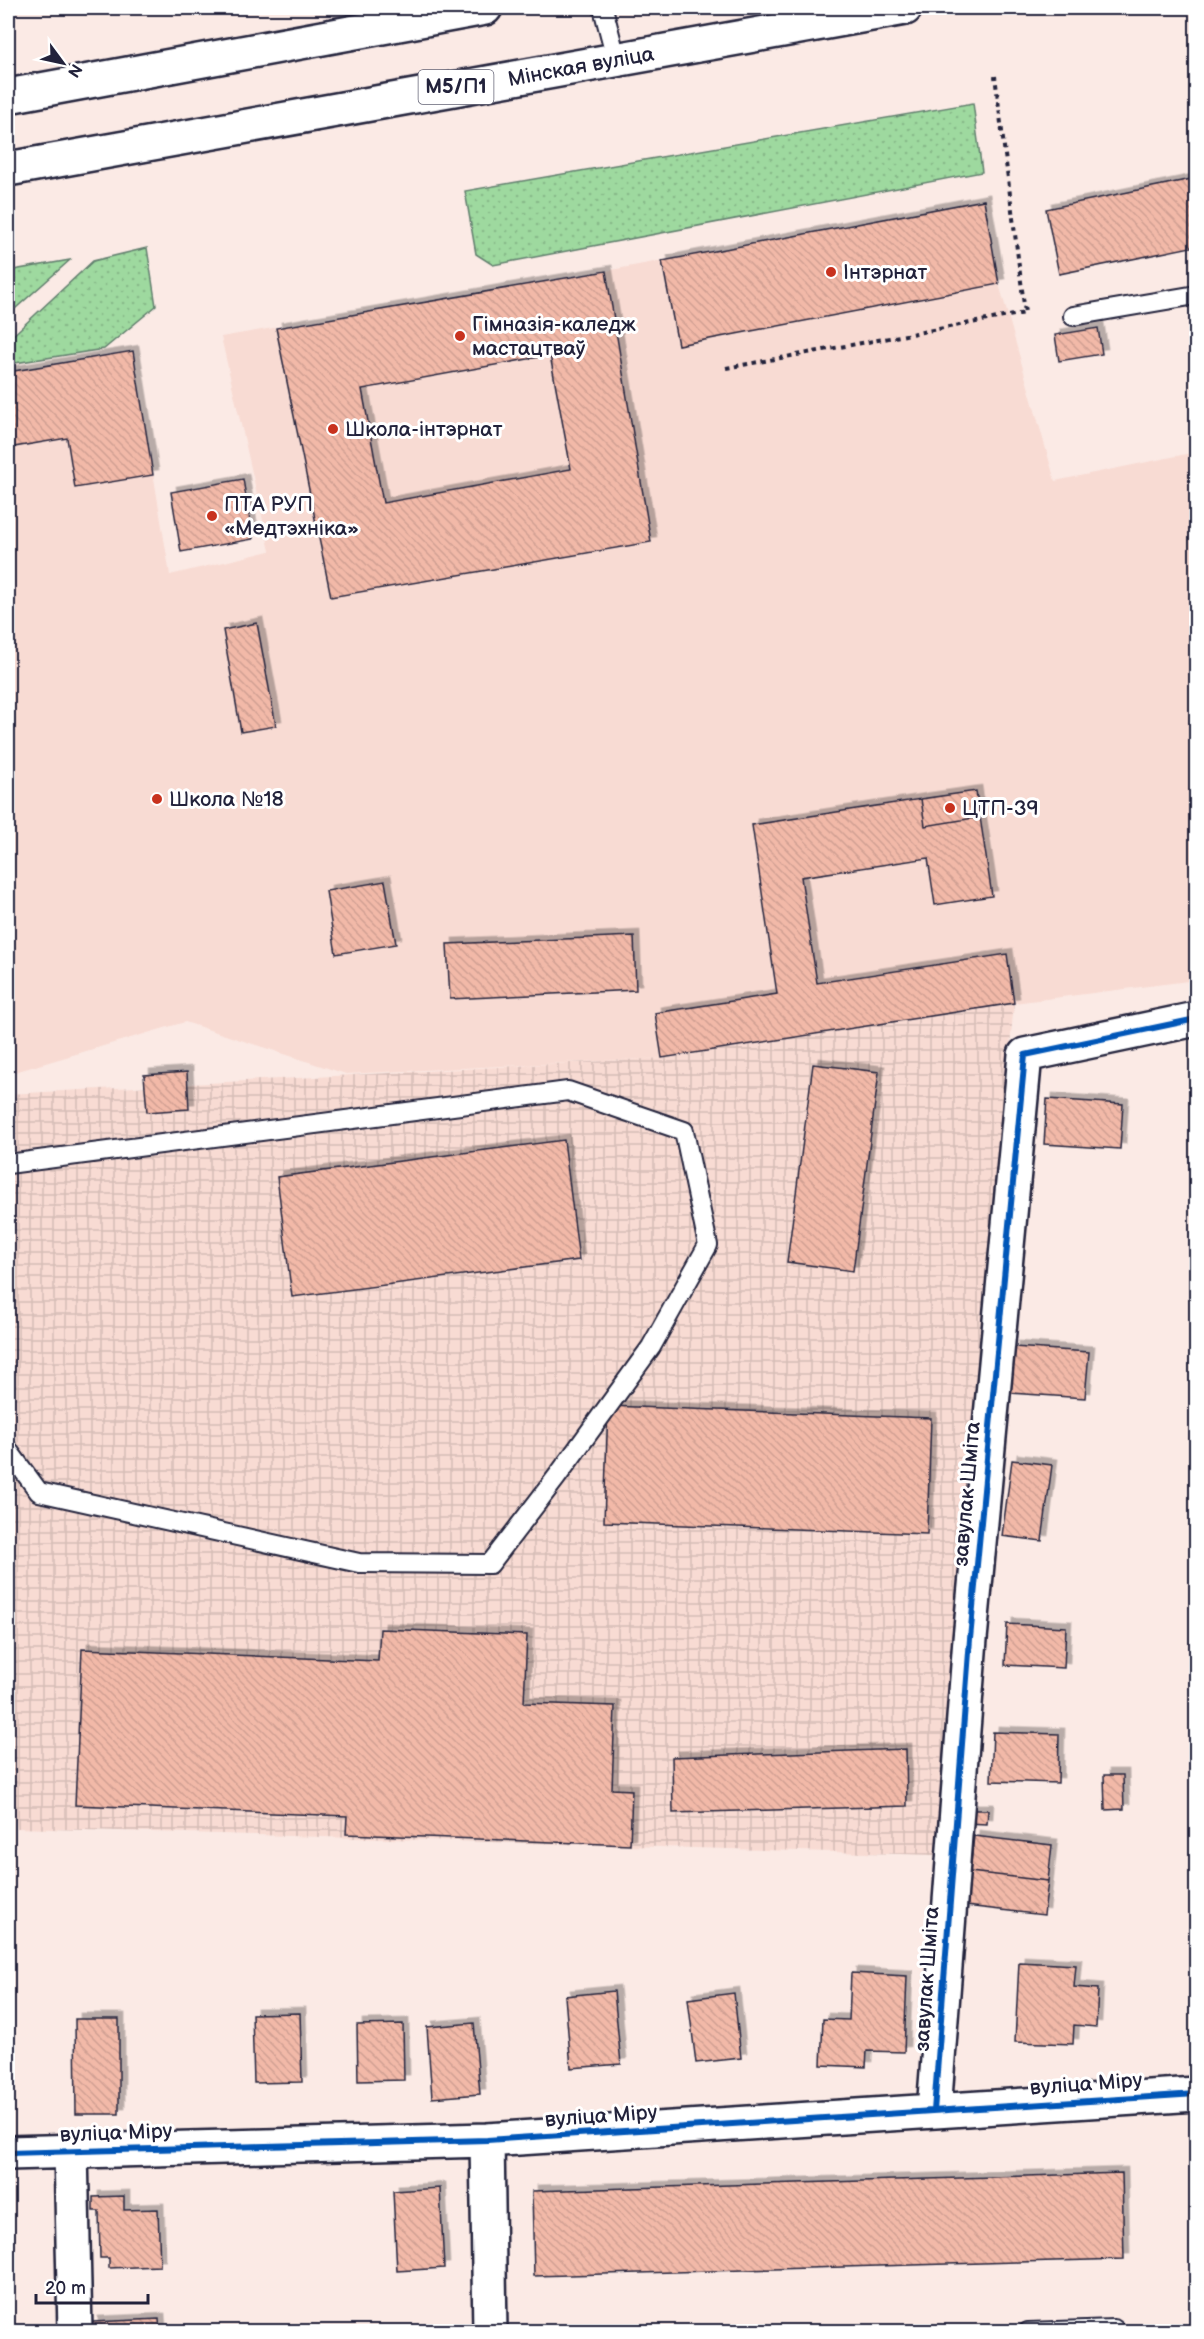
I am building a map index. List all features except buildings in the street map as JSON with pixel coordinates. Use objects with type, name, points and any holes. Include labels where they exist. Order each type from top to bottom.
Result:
[{"type":"street","points":[[8,96],[485,8]]},
{"type":"street","name":"Мінская вуліца","points":[[8,169],[616,58],[905,8]]},
{"type":"street","name":"завулак Шміта","points":[[934,2111],[970,1639],[1025,1055],[1197,1019]]},
{"type":"street","name":"вуліца Міру","points":[[8,2153],[487,2140],[1197,2094]]},
{"type":"street","points":[[487,2140],[490,2331]]},
{"type":"street","points":[[71,2150],[75,2331]]},
{"type":"lane","points":[[603,8],[616,58]]},
{"type":"lane","points":[[1072,316],[1197,296]]},
{"type":"lane","points":[[8,1164],[568,1090],[684,1131],[708,1245],[651,1347],[490,1564],[359,1563],[39,1492],[8,1450]]},
{"type":"lane","points":[[1028,2331],[1114,2329]]},
{"type":"path","points":[[726,368],[1025,313],[995,76]]},
{"type":"shaded area","points":[[984,200],[999,284],[1055,481],[1196,452],[1196,980],[1014,1003],[662,1058],[346,1074],[185,1022],[8,1074],[8,372],[133,351],[170,575],[270,551],[221,337],[606,271]]},
{"type":"shaded area","points":[[1014,1003],[935,1855],[17,1828],[8,1790],[8,1094],[662,1058]]},
{"type":"green space","points":[[973,103],[982,172],[493,265],[476,254],[465,191]]},
{"type":"green space","points":[[147,248],[156,306],[104,349],[8,364],[8,340],[93,261]]},
{"type":"green space","points":[[70,260],[8,315],[8,271]]},
{"type":"cycle path","points":[[934,2111],[970,1639],[1025,1055],[1196,1019]]},
{"type":"cycle path","points":[[8,2153],[487,2140],[1196,2094]]},
{"type":"place","name":"Інтэрнат","points":[[831,272]]},
{"type":"place","name":"Гімназія-каледж мастацтваў","points":[[460,336]]},
{"type":"place","name":"Школа-інтэрнат","points":[[333,429]]},
{"type":"place","name":"ПТА РУП «Медтэхніка»","points":[[212,516]]},
{"type":"place","name":"Школа №18","points":[[157,799]]},
{"type":"place","name":"ЦТП-39","points":[[950,808]]}]
